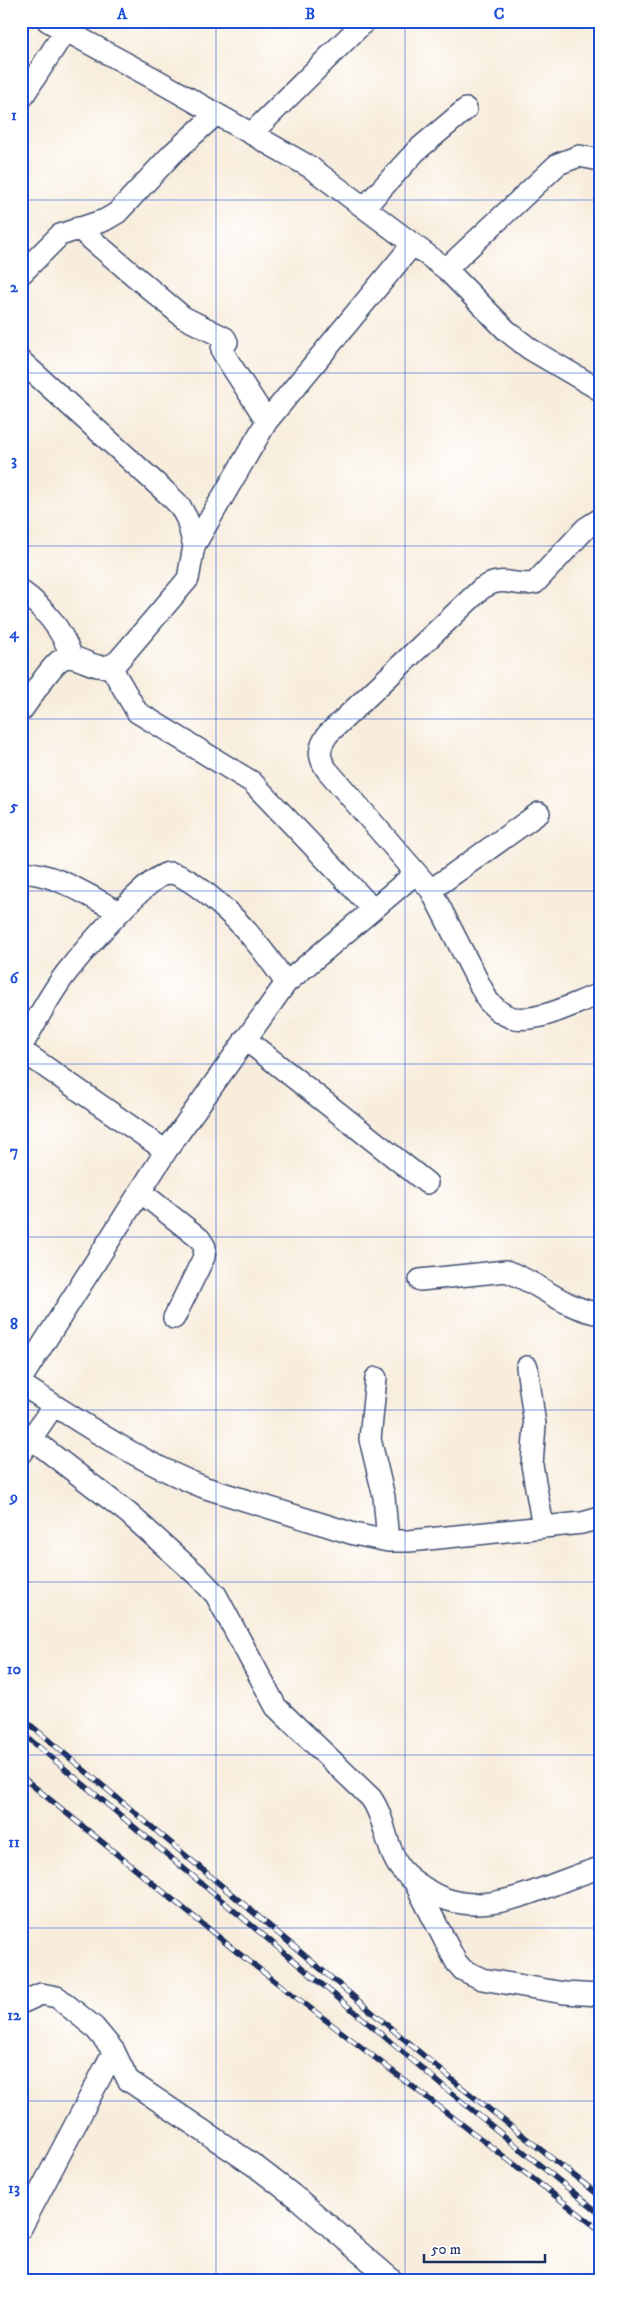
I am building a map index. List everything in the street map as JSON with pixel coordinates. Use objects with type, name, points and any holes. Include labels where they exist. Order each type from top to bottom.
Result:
[{"type":"street","points":[[252,133],[365,21]]},
{"type":"street","points":[[21,99],[56,26],[153,78],[215,115],[252,133],[310,167],[446,270],[508,331],[530,349],[600,390]]},
{"type":"street","points":[[365,207],[416,151],[466,109]]},
{"type":"street","points":[[21,274],[56,238],[78,228],[105,220],[117,213],[172,154],[215,115]]},
{"type":"street","points":[[446,270],[558,164],[579,156],[600,160]]},
{"type":"street","points":[[78,228],[182,317],[225,338],[223,353],[267,421]]},
{"type":"street","points":[[194,546],[267,421],[413,244]]},
{"type":"street","points":[[21,361],[180,506],[194,546],[192,563],[184,584],[111,667]]},
{"type":"street","points":[[600,519],[586,528],[544,576],[535,583],[522,584],[502,580],[494,581],[481,589],[328,734],[321,744],[319,753],[321,762],[327,770],[431,890],[488,1001],[497,1011],[513,1018],[535,1016],[600,994]]},
{"type":"street","points":[[21,591],[36,602],[56,623],[72,657]]},
{"type":"street","points":[[22,708],[60,661],[72,657],[94,666],[111,667]]},
{"type":"street","points":[[111,667],[137,712],[252,782],[373,909]]},
{"type":"street","points":[[431,890],[539,813]]},
{"type":"street","points":[[21,872],[36,873],[52,878],[120,912]]},
{"type":"street","points":[[166,1151],[21,1048],[66,972],[150,881],[170,872],[190,881],[241,925],[286,983]]},
{"type":"street","points":[[21,1379],[166,1151],[286,983],[416,873]]},
{"type":"street","points":[[245,1039],[427,1183]]},
{"type":"street","points":[[141,1192],[200,1239],[205,1247],[204,1257],[174,1318]]},
{"type":"street","points":[[420,1280],[506,1271],[518,1275],[571,1307],[600,1314]]},
{"type":"street","points":[[527,1367],[535,1425],[532,1465],[543,1527]]},
{"type":"street","points":[[376,1378],[370,1439],[384,1497],[388,1541]]},
{"type":"street","points":[[21,1384],[182,1478],[354,1534],[388,1541],[409,1541],[594,1522]]},
{"type":"street","points":[[54,1405],[26,1446],[137,1520],[216,1595],[276,1707],[371,1798],[382,1816],[393,1855],[400,1868],[414,1880],[434,1895],[460,1904],[483,1906],[507,1901],[600,1868]]},
{"type":"street","points":[[414,1880],[456,1962],[463,1970],[482,1979],[564,1993],[600,1994]]},
{"type":"street","points":[[21,2003],[41,1994],[57,1997],[94,2027],[114,2051],[128,2080],[291,2193],[392,2280]]},
{"type":"street","points":[[21,2228],[114,2051]]},
{"type":"railway","points":[[21,1717],[461,2087],[600,2196]]},
{"type":"railway","points":[[21,1732],[455,2096],[600,2214]]},
{"type":"railway","points":[[21,1776],[237,1952],[600,2230]]}]
